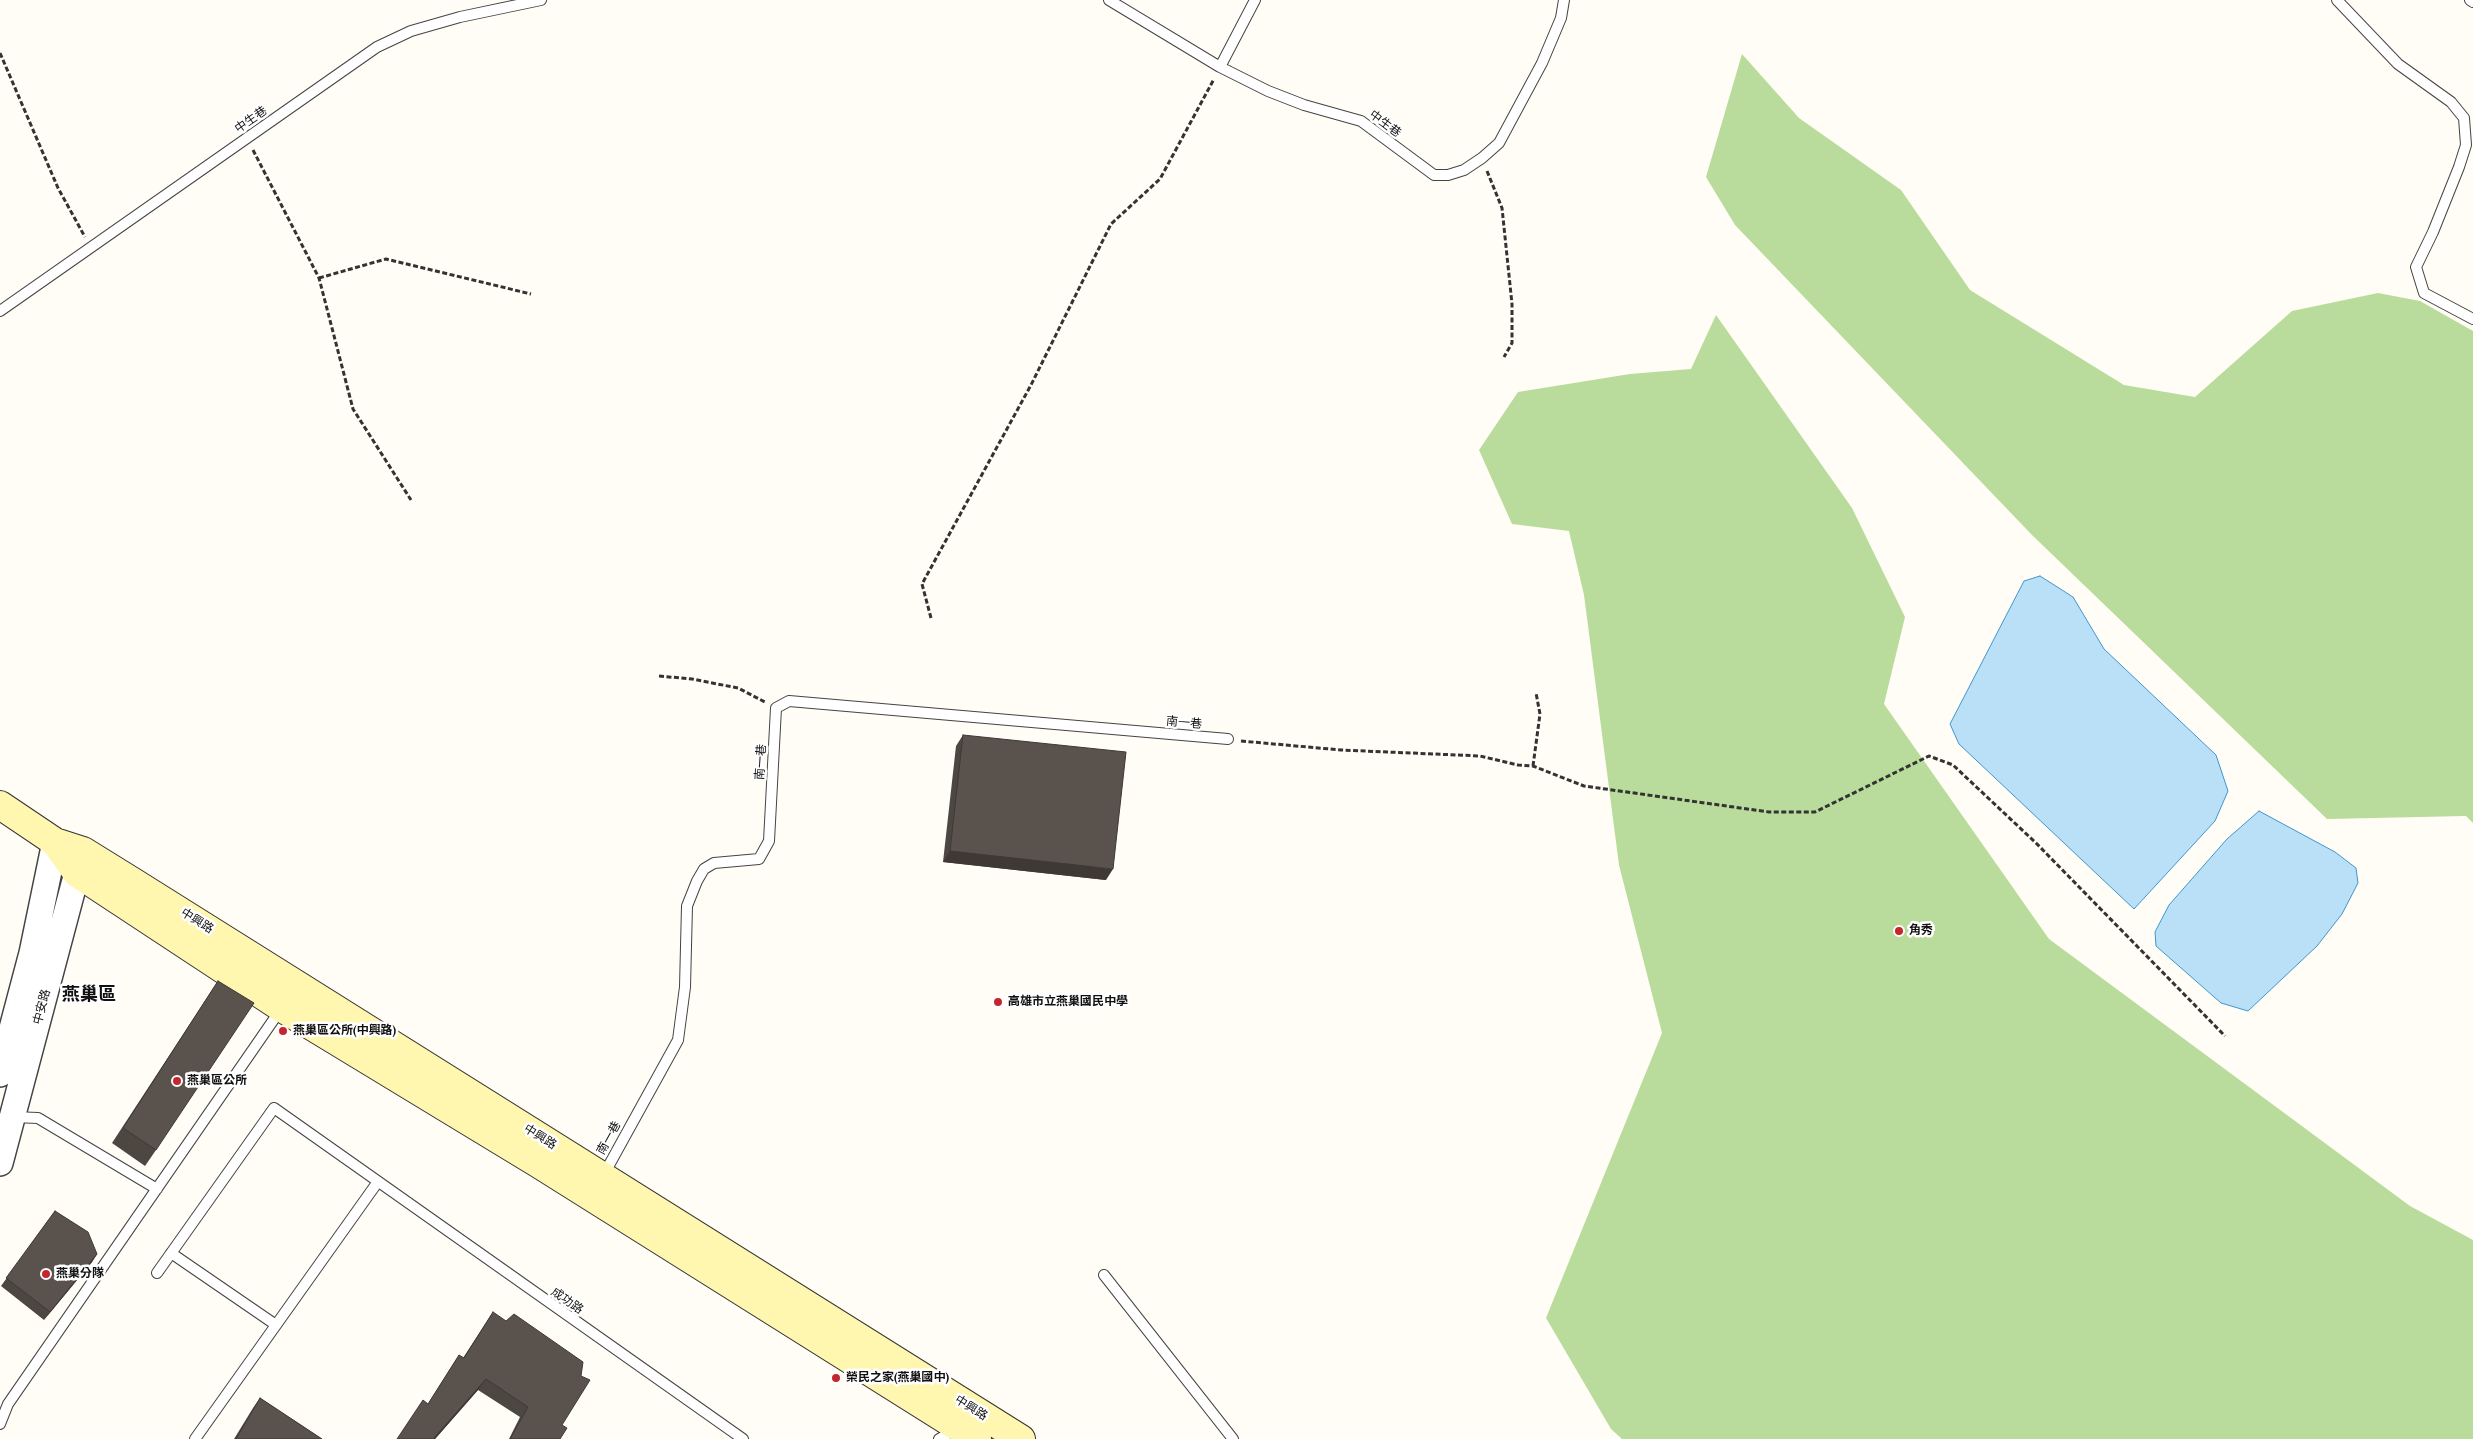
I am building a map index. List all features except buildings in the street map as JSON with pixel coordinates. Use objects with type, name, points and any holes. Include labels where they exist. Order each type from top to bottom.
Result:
[{"type":"main road","name":"中興路","points":[[0,805],[55,842],[282,1008],[596,1187]]},
{"type":"main road","name":"中興路","points":[[80,862],[596,1187],[963,1427],[1021,1439]]},
{"type":"street","name":"中安路","points":[[0,1074],[32,952],[55,842]]},
{"type":"street","name":"中安路","points":[[2,1148],[13,1117],[80,862]]},
{"type":"lane","name":"中生巷","points":[[0,311],[377,48],[411,31],[460,17],[540,0]]},
{"type":"lane","name":"中生巷","points":[[1108,0],[1220,67],[1286,98],[1361,121],[1434,175],[1448,175],[1456,172],[1482,158],[1499,143],[1542,63],[1561,18],[1564,0]]},
{"type":"lane","points":[[1220,67],[1255,0]]},
{"type":"lane","points":[[2337,0],[2398,64],[2451,102],[2464,118],[2466,145],[2459,167],[2433,232],[2416,267],[2424,293],[2473,319]]},
{"type":"lane","name":"南一巷","points":[[596,1187],[678,1040],[685,987],[687,906],[697,881],[704,869],[714,863],[759,859],[769,841],[776,708],[789,700],[1228,740]]},
{"type":"lane","points":[[0,1424],[8,1404],[282,1008]]},
{"type":"lane","name":"成功路","points":[[157,1273],[274,1108],[377,1183],[743,1439]]},
{"type":"lane","points":[[13,1117],[38,1118],[157,1189]]},
{"type":"lane","points":[[195,1439],[377,1183]]},
{"type":"lane","points":[[171,1253],[276,1325]]},
{"type":"lane","points":[[1104,1275],[1233,1439]]},
{"type":"path","points":[[0,53],[58,188],[91,248]]},
{"type":"path","points":[[931,618],[922,584],[1031,385],[1111,224],[1160,179],[1220,67]]},
{"type":"path","points":[[248,138],[261,168],[319,278],[352,409],[410,500]]},
{"type":"path","points":[[1482,158],[1502,208],[1512,304],[1512,343],[1504,357]]},
{"type":"path","points":[[319,278],[386,258],[531,294]]},
{"type":"path","points":[[659,676],[692,679],[738,688],[776,708]]},
{"type":"path","points":[[1534,766],[1540,714],[1536,693]]},
{"type":"path","points":[[1228,740],[1341,750],[1480,756],[1518,765],[1534,766],[1584,786],[1768,812],[1815,812],[1929,756],[1953,765],[2036,843],[2226,1036]]},
{"type":"green space","points":[[1742,54],[1799,118],[1901,190],[1970,290],[2124,385],[2195,397],[2292,311],[2378,293],[2420,301],[2473,331],[2473,823],[2466,816],[2327,819],[2032,535],[1735,225],[1706,177]]},
{"type":"green space","points":[[1716,315],[1852,508],[1905,617],[1884,704],[2049,939],[2410,1206],[2473,1240],[2473,1439],[1622,1439],[1611,1429],[1546,1318],[1662,1033],[1619,865],[1584,595],[1569,531],[1512,524],[1479,450],[1518,392],[1630,374],[1691,369]]},
{"type":"water","points":[[2040,576],[2073,597],[2104,649],[2216,755],[2228,791],[2215,821],[2134,909],[1959,744],[1950,724],[2024,581]]},
{"type":"water","points":[[2259,811],[2335,852],[2356,868],[2358,883],[2342,914],[2317,946],[2248,1011],[2221,1003],[2156,946],[2155,932],[2169,905],[2227,839]]},
{"type":"place","name":"角秀","points":[[1899,931]]},
{"type":"place","name":"高雄市立燕巢國民中學","points":[[998,1002]]},
{"type":"place","name":"燕巢區公所(中興路)","points":[[283,1031]]},
{"type":"place","name":"燕巢區公所","points":[[177,1081]]},
{"type":"place","name":"燕巢分隊","points":[[46,1274]]},
{"type":"place","name":"榮民之家(燕巢國中)","points":[[836,1378]]},
{"type":"district","name":"燕巢區","points":[[89,995]]}]
